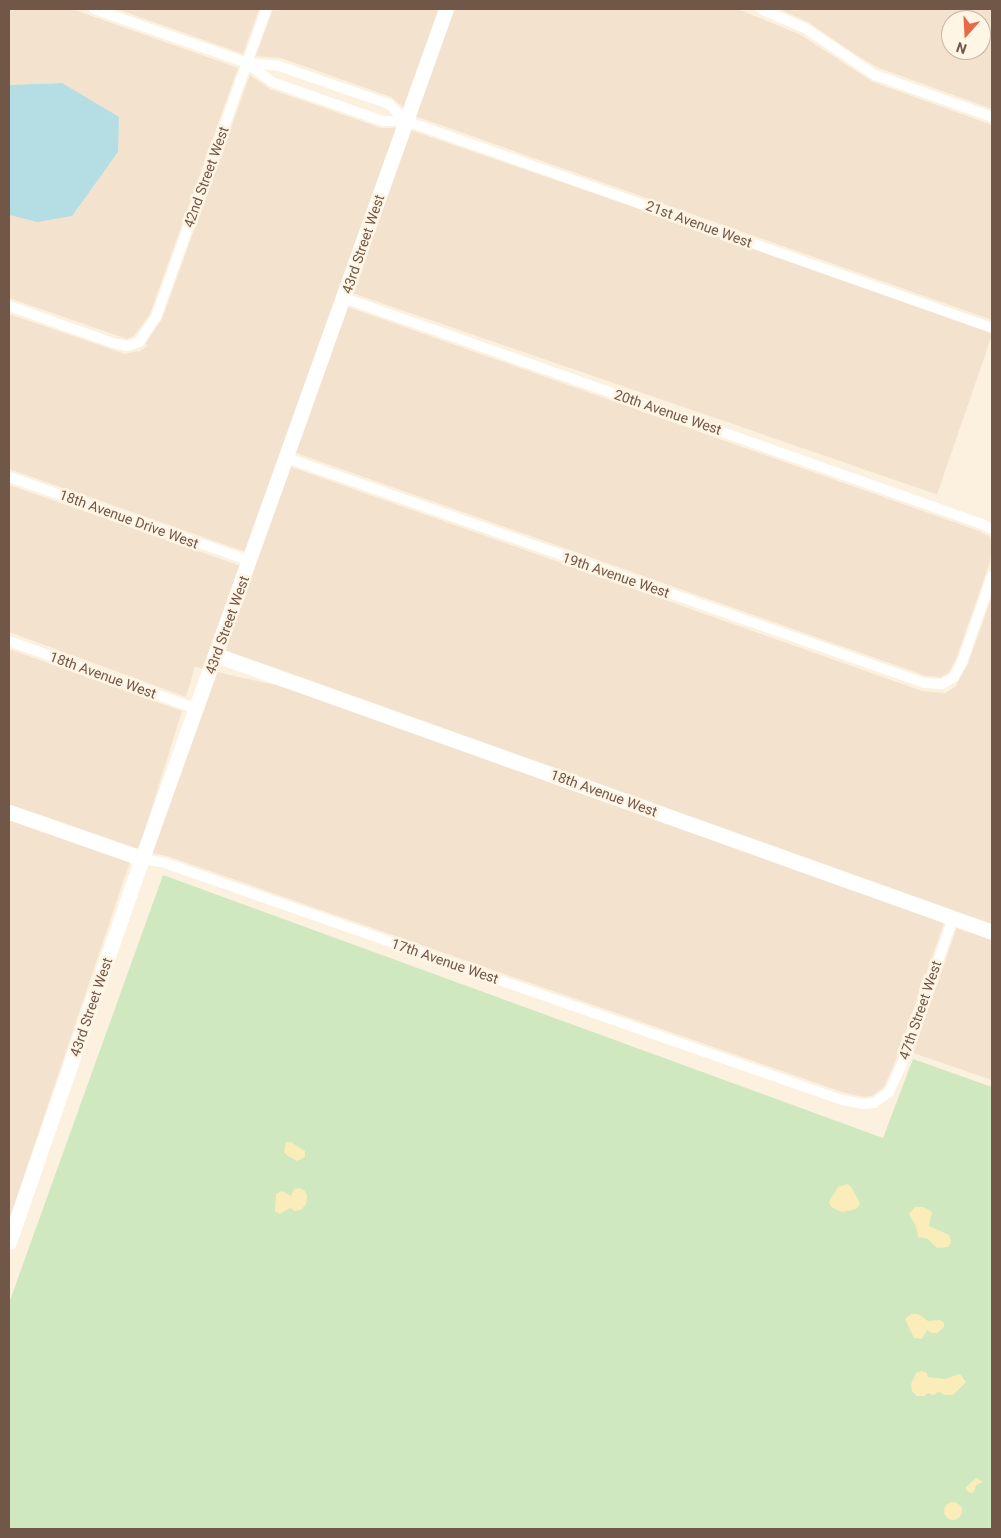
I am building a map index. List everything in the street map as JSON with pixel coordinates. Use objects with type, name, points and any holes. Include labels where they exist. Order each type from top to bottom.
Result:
[{"type":"street","name":"21st Avenue West","points":[[94,9],[247,63],[279,66],[389,104],[406,121]]},
{"type":"street","name":"42nd Street West","points":[[9,306],[113,343],[127,346],[138,342],[156,317],[266,9]]},
{"type":"street","name":"43rd Street West","points":[[9,1238],[142,859],[446,9]]},
{"type":"street","points":[[761,9],[804,28],[875,75],[992,117]]},
{"type":"street","name":"21st Avenue West","points":[[247,63],[272,82],[383,121],[406,121],[992,328]]},
{"type":"street","name":"20th Avenue West","points":[[344,298],[992,529]]},
{"type":"street","name":"19th Avenue West","points":[[287,458],[924,683],[942,684],[954,678],[962,662],[992,576]]},
{"type":"street","name":"18th Avenue Drive West","points":[[9,477],[250,561]]},
{"type":"street","name":"18th Avenue West","points":[[9,641],[197,709]]},
{"type":"street","name":"18th Avenue West","points":[[216,655],[992,932]]},
{"type":"street","name":"17th Avenue West","points":[[9,812],[142,859],[174,866],[842,1100],[864,1104],[881,1099]]},
{"type":"street","name":"47th Street West","points":[[881,1099],[889,1092],[902,1064],[953,918]]},
{"type":"shaded area","points":[[9,9],[72,9],[238,68],[150,314],[134,336],[127,339],[9,298],[9,215],[37,222],[62,83],[9,85]]},
{"type":"shaded area","points":[[117,9],[259,9],[243,54]]},
{"type":"shaded area","points":[[273,9],[439,9],[404,108],[391,97],[281,58],[256,56]]},
{"type":"shaded area","points":[[453,9],[738,9],[801,35],[873,82],[992,125],[992,320],[415,116]]},
{"type":"shaded area","points":[[779,9],[992,9],[992,109],[879,68],[856,55],[808,22]]},
{"type":"shaded area","points":[[250,75],[270,89],[381,128],[396,128],[246,552],[9,469],[9,314],[125,354],[139,352],[147,346],[146,343],[162,319]]},
{"type":"shaded area","points":[[410,130],[992,330],[937,494],[354,294]]},
{"type":"shaded area","points":[[348,307],[979,531],[990,537],[992,548],[990,562],[956,659],[949,672],[941,677],[926,676],[296,453]]},
{"type":"shaded area","points":[[291,467],[922,691],[945,693],[955,687],[968,664],[992,596],[992,924],[225,650]]},
{"type":"shaded area","points":[[9,485],[241,566],[204,669],[195,667],[186,697],[9,632]]},
{"type":"shaded area","points":[[9,649],[182,711],[139,849],[9,804]]},
{"type":"shaded area","points":[[217,672],[288,688],[944,923],[895,1062],[884,1087],[872,1096],[864,1097],[845,1093],[167,856],[152,853]]},
{"type":"shaded area","points":[[9,820],[130,862],[9,1220]]},
{"type":"shaded area","points":[[957,927],[992,940],[992,1080],[913,1053]]},
{"type":"green space","points":[[163,875],[883,1138],[913,1059],[992,1087],[992,1529],[9,1529],[9,1303]]},
{"type":"sand","points":[[286,1142],[291,1142],[305,1151],[305,1157],[297,1161],[288,1156],[284,1152]]},
{"type":"sand","points":[[848,1184],[860,1204],[856,1209],[842,1212],[831,1207],[829,1202],[838,1187]]},
{"type":"sand","points":[[294,1189],[304,1190],[307,1195],[306,1204],[301,1210],[295,1211],[290,1208],[280,1214],[275,1211],[276,1194],[282,1191],[291,1196]]},
{"type":"sand","points":[[915,1207],[924,1207],[932,1212],[929,1226],[949,1235],[951,1242],[948,1247],[937,1248],[928,1239],[918,1237],[916,1226],[909,1214]]},
{"type":"sand","points":[[911,1314],[918,1314],[928,1321],[940,1320],[944,1323],[944,1327],[937,1333],[931,1333],[927,1330],[922,1339],[914,1338],[905,1319]]},
{"type":"sand","points":[[922,1371],[927,1373],[928,1377],[945,1379],[960,1374],[966,1382],[953,1395],[945,1395],[939,1392],[933,1395],[928,1393],[924,1396],[917,1396],[912,1391],[911,1384],[916,1373]]},
{"type":"sand","points":[[976,1478],[983,1482],[976,1485],[974,1492],[971,1493],[966,1490],[966,1487]]},
{"type":"sand","points":[[953,1502],[959,1505],[962,1511],[959,1517],[953,1520],[947,1517],[944,1511],[947,1505]]},
{"type":"water","points":[[62,83],[119,117],[118,152],[72,216],[37,222],[9,215],[9,85]]}]
